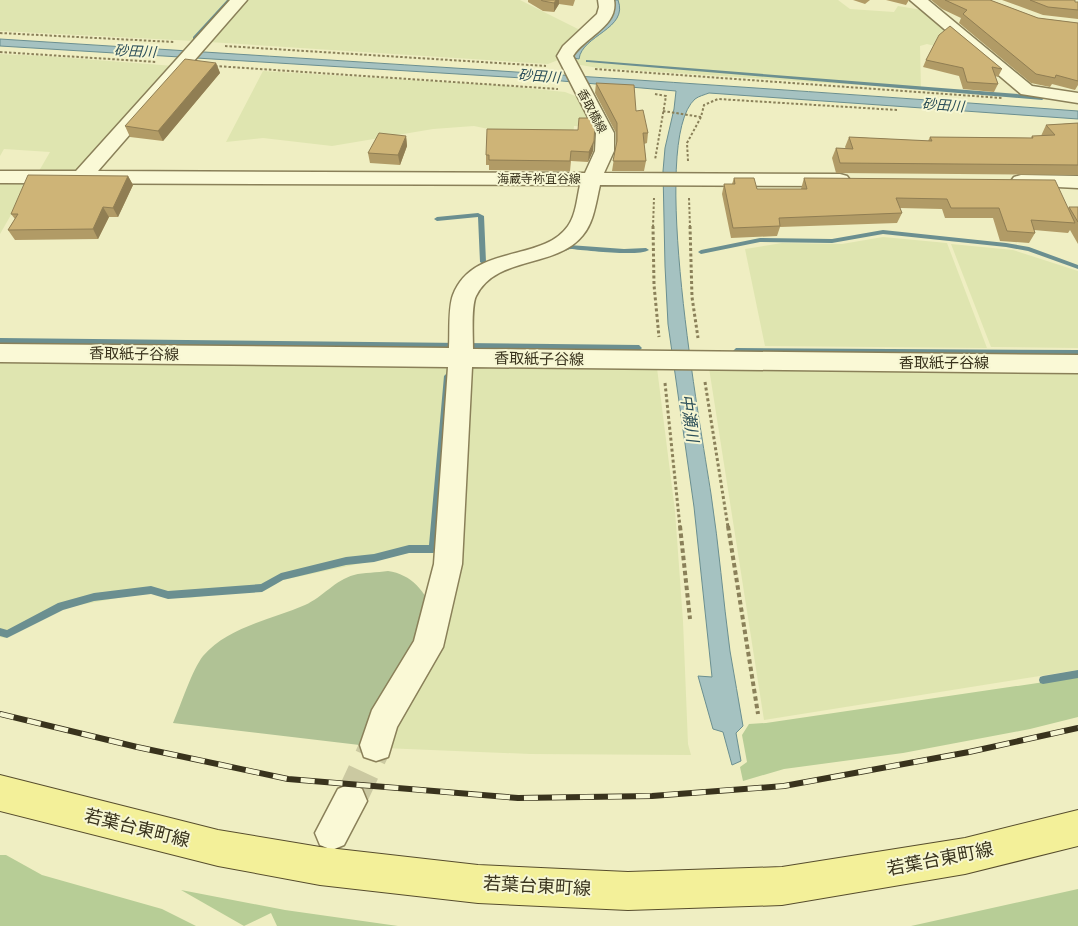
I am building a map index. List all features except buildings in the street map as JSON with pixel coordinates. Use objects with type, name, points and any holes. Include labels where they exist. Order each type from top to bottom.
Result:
[{"type":"main road","name":"若葉台東町線","points":[[0,793],[218,848],[320,866],[478,884],[628,890],[782,886],[965,856],[1078,828]]},
{"type":"street","points":[[81,178],[239,0]]},
{"type":"street","points":[[576,79],[565,56],[566,51],[603,18],[608,8],[606,0]]},
{"type":"street","points":[[918,0],[1027,90],[1078,98]]},
{"type":"street","points":[[998,67],[1047,78]]},
{"type":"street","name":"香取橋線","points":[[576,79],[608,142],[606,151],[592,179]]},
{"type":"street","name":"海蔵寺祢宜谷線","points":[[0,177],[858,180]]},
{"type":"street","points":[[376,745],[383,721],[428,646],[437,617],[448,564],[464,296],[470,286],[488,269],[502,262],[552,247],[564,241],[576,230],[592,179]]},
{"type":"street","points":[[998,181],[1078,182]]},
{"type":"street","name":"香取紙子谷線","points":[[0,353],[695,362],[1078,364]]},
{"type":"street","points":[[332,833],[350,801]]},
{"type":"path","points":[[0,33],[479,82],[576,79]]},
{"type":"path","points":[[0,52],[192,54],[576,79],[1002,98]]},
{"type":"path","points":[[663,112],[701,117]]},
{"type":"green space","points":[[0,0],[233,0],[194,41],[0,31]]},
{"type":"green space","points":[[244,0],[520,0],[580,30],[564,45],[558,60],[548,64],[209,42]]},
{"type":"green space","points":[[612,0],[838,0],[850,9],[894,12],[898,6],[928,11],[983,59],[927,44],[920,46],[921,89],[598,68],[575,64],[573,62],[573,50]]},
{"type":"green space","points":[[0,54],[174,66],[77,172],[39,171],[50,152],[4,149],[0,156]]},
{"type":"green space","points":[[263,71],[497,85],[565,92],[578,97],[595,127],[574,126],[573,137],[512,134],[474,126],[433,129],[332,146],[263,138],[226,142]]},
{"type":"green space","points":[[31,180],[0,234],[0,181]]},
{"type":"green space","points":[[883,237],[947,243],[987,348],[765,346],[745,249],[782,243],[842,244]]},
{"type":"green space","points":[[951,244],[1013,250],[1078,271],[1078,348],[991,347]]},
{"type":"green space","points":[[0,359],[450,366],[439,550],[409,553],[283,580],[264,591],[246,590],[190,598],[168,598],[150,592],[63,608],[5,638],[0,637]]},
{"type":"green space","points":[[469,367],[657,368],[675,511],[683,621],[688,744],[691,755],[530,754],[383,748],[433,649]]},
{"type":"green space","points":[[709,368],[1078,370],[1078,670],[764,720]]},
{"type":"green space","points":[[388,571],[404,576],[417,585],[430,605],[432,613],[368,746],[173,723],[199,662],[213,646],[225,637],[305,605],[347,577],[362,573]]},
{"type":"green space","points":[[1078,677],[1078,717],[1030,729],[903,753],[784,769],[743,781],[740,767],[747,762],[742,735],[749,724]]},
{"type":"green space","points":[[0,855],[6,855],[42,875],[162,909],[196,926],[0,926]]},
{"type":"green space","points":[[1078,889],[1078,926],[911,926]]},
{"type":"green space","points":[[181,890],[285,910],[398,926],[277,926],[271,913],[244,926]]},
{"type":"water","points":[[613,0],[618,0],[620,10],[617,18],[588,44],[582,51],[579,59],[574,58],[582,42],[605,25],[611,18],[614,10]]},
{"type":"water","points":[[0,39],[674,82],[1078,111],[1078,119],[709,93],[695,99],[682,125],[676,169],[677,225],[689,351],[714,514],[730,651],[743,726],[736,733],[741,761],[732,765],[723,732],[713,729],[698,676],[712,677],[694,507],[668,324],[663,171],[665,148],[676,91],[539,79],[0,46]]},
{"type":"waterway","points":[[195,38],[229,0]]},
{"type":"waterway","name":"砂田川","points":[[588,61],[1042,98]]},
{"type":"waterway","points":[[437,219],[478,215]]},
{"type":"waterway","points":[[481,216],[483,262]]},
{"type":"waterway","points":[[701,252],[760,240],[832,241],[883,232],[1029,249],[1078,267]]},
{"type":"waterway","points":[[562,250],[569,247],[624,251],[646,250]]},
{"type":"waterway","points":[[0,341],[639,348]]},
{"type":"waterway","points":[[736,351],[1078,353]]},
{"type":"waterway","points":[[0,632],[7,634],[61,606],[94,597],[151,590],[168,595],[262,588],[281,577],[346,561],[374,558],[409,549],[433,549],[447,376]]},
{"type":"waterway","points":[[1043,680],[1078,674]]},
{"type":"tunnel","points":[[350,801],[376,745]]},
{"type":"railway","points":[[0,714],[137,747],[288,779],[518,798],[652,796],[784,786],[969,752],[1078,728]]},
{"type":"water label","name":"中瀬川","points":[[690,418]]}]
